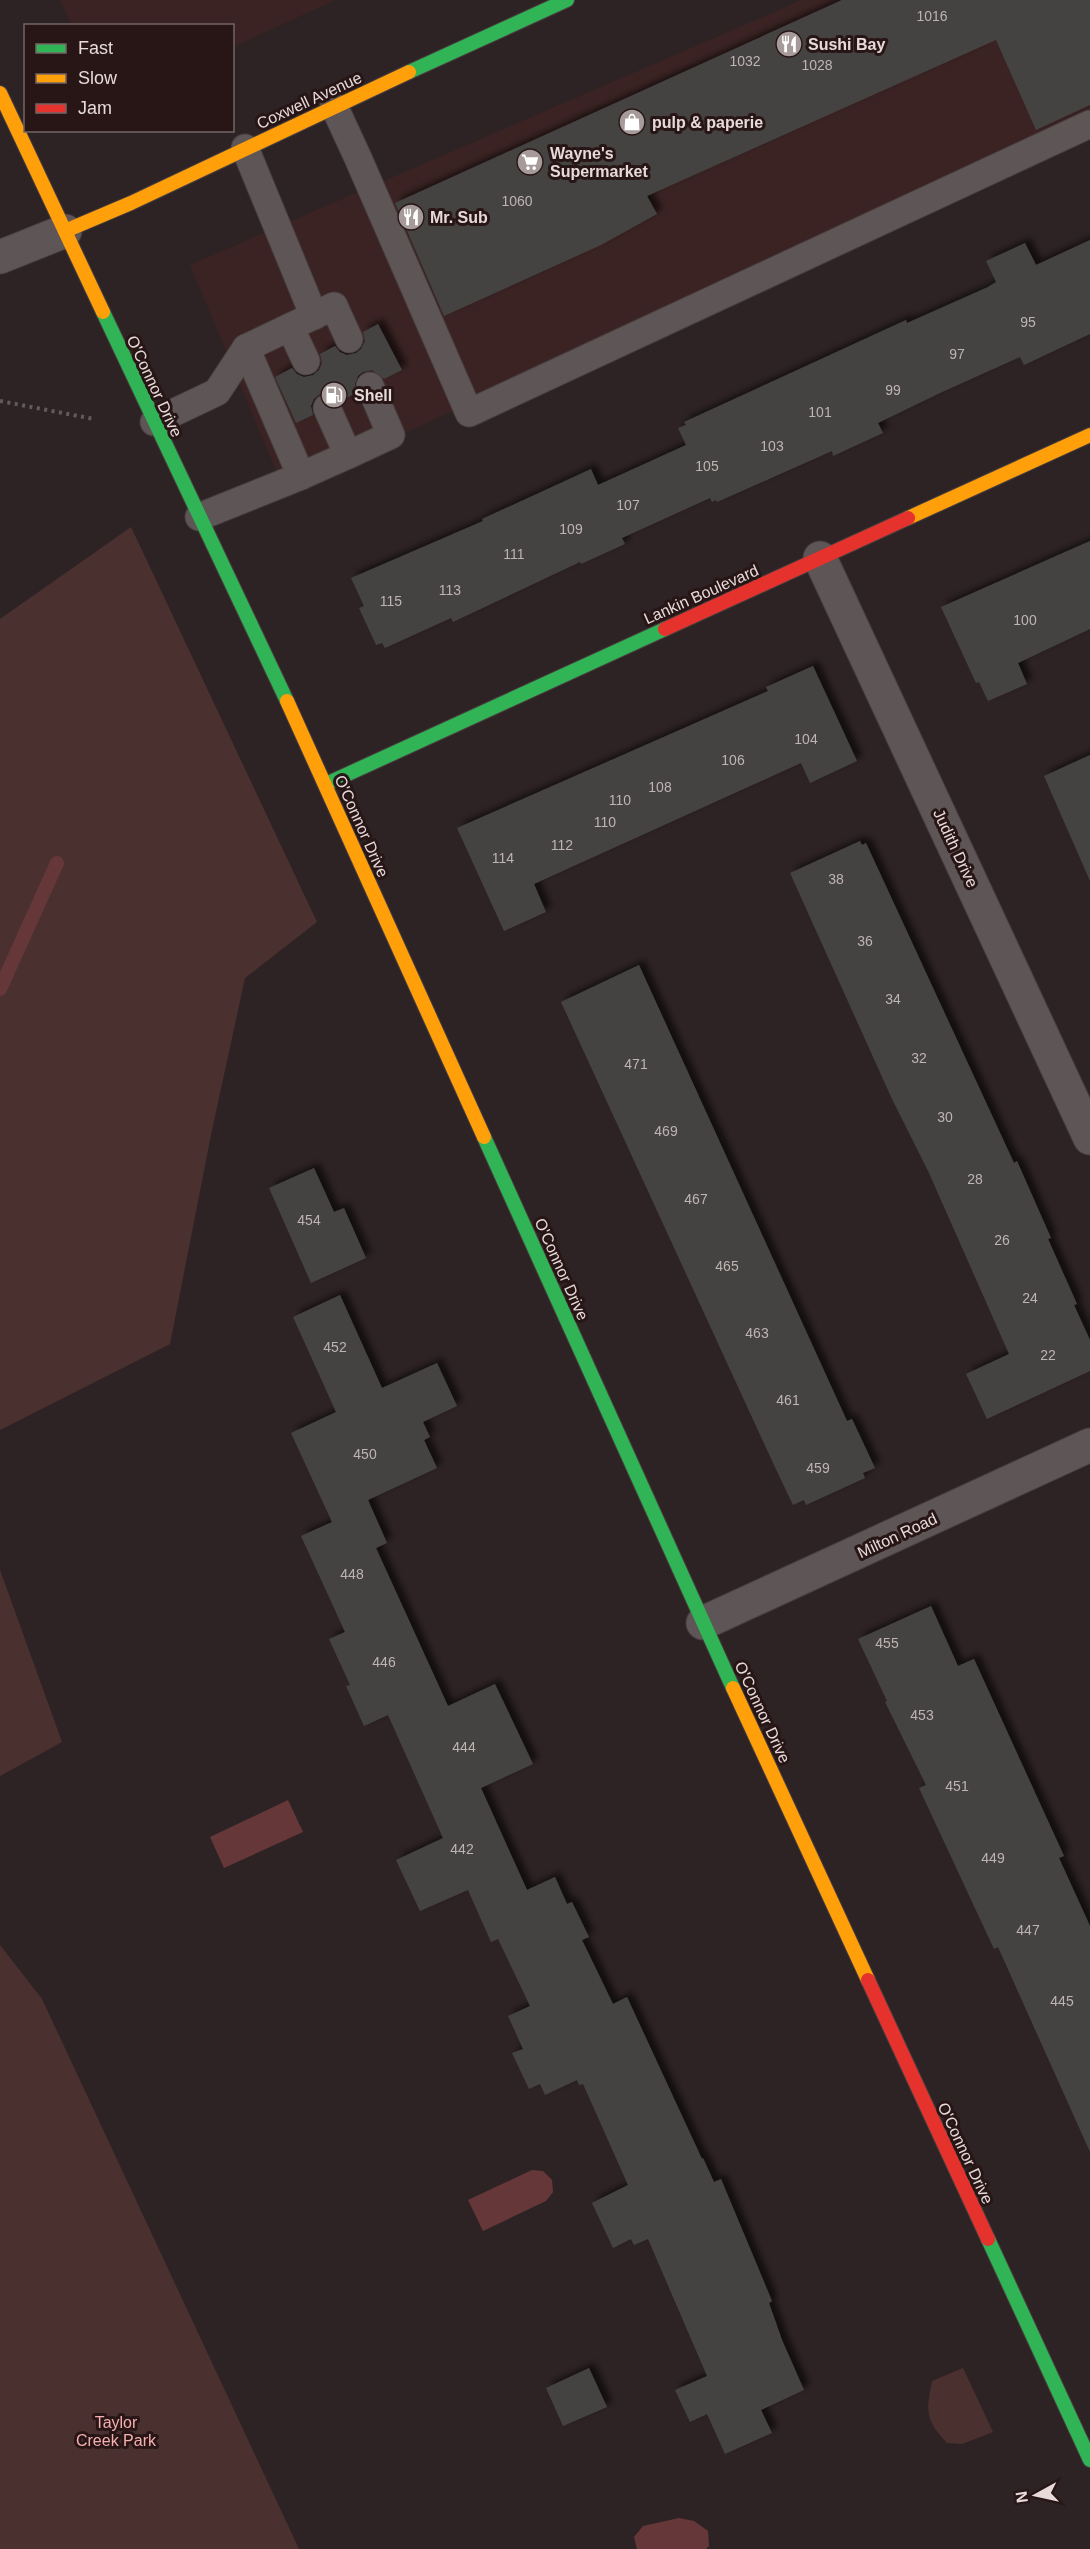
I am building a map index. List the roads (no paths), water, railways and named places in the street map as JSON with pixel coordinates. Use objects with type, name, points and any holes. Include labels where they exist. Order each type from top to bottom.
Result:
[{"type":"main road","name":"Coxwell Avenue","points":[[66,231],[567,0]]},
{"type":"main road","name":"O'Connor Drive","points":[[0,93],[326,784],[704,1623],[1089,2457]]},
{"type":"main road","name":"Lankin Boulevard","points":[[326,784],[1090,435]]},
{"type":"street","points":[[0,257],[66,231]]},
{"type":"street","name":"Judith Drive","points":[[820,558],[1090,1138]]},
{"type":"street","name":"Milton Road","points":[[704,1623],[1090,1445]]},
{"type":"lane","points":[[334,106],[469,413],[1090,124]]},
{"type":"lane","points":[[245,148],[314,316]]},
{"type":"lane","points":[[154,422],[217,392],[246,348],[334,306],[349,339]]},
{"type":"lane","points":[[290,327],[306,361]]},
{"type":"lane","points":[[246,348],[301,476]]},
{"type":"lane","points":[[199,517],[301,476],[391,435],[370,386]]},
{"type":"lane","points":[[327,408],[348,455]]},
{"type":"waterway","points":[[0,989],[57,863]]},
{"type":"place","name":"Sushi Bay","points":[[789,44]]},
{"type":"place","name":"pulp & paperie","points":[[632,122]]},
{"type":"place","name":"Wayne's Supermarket","points":[[530,162]]},
{"type":"place","name":"Mr. Sub","points":[[411,217]]},
{"type":"place","name":"Shell","points":[[334,395]]},
{"type":"park label","name":"Taylor Creek Park","points":[[116,2431]]}]
